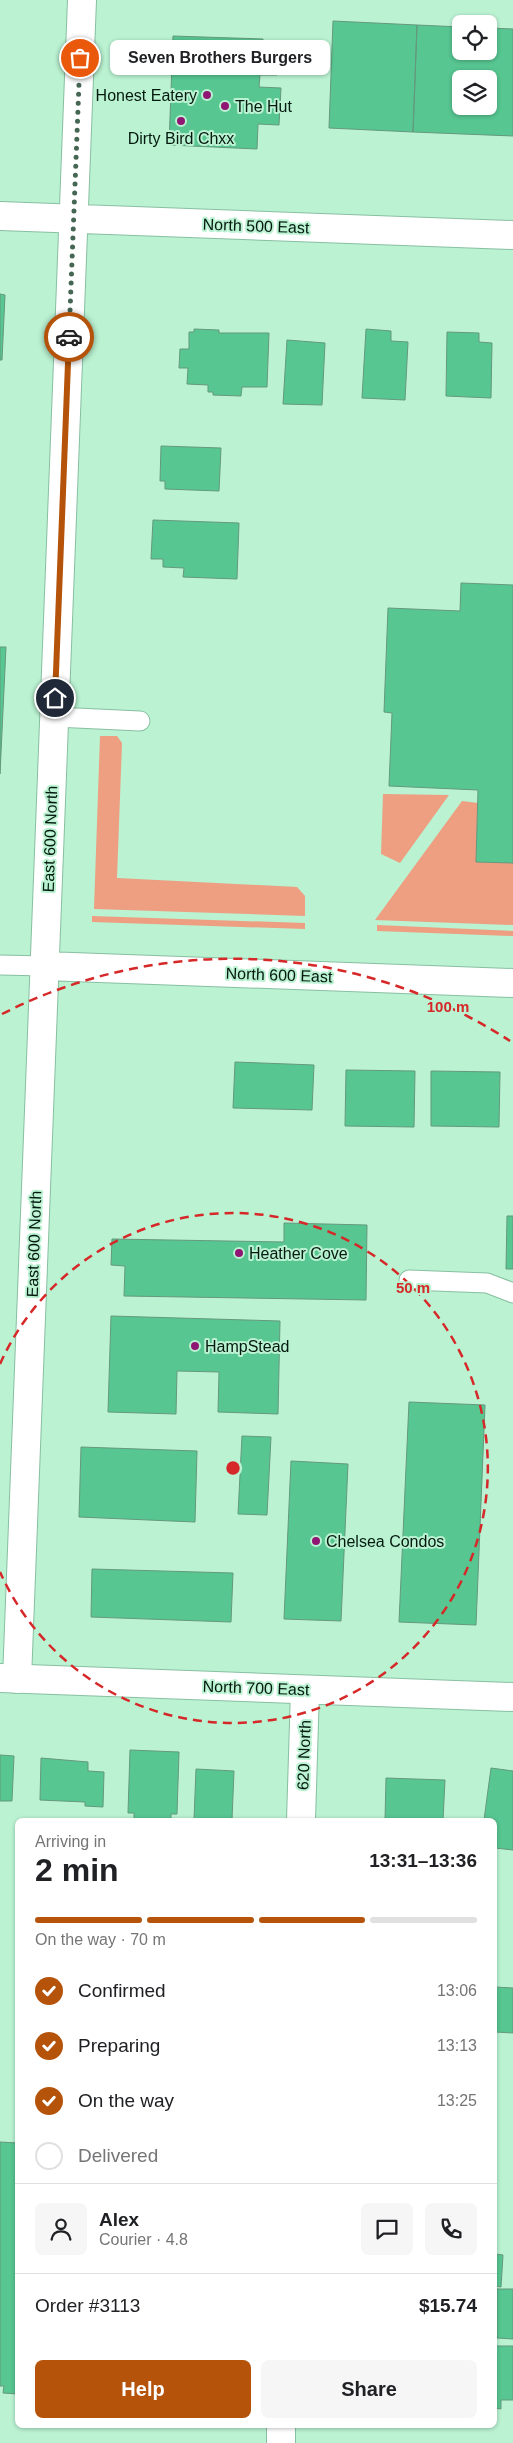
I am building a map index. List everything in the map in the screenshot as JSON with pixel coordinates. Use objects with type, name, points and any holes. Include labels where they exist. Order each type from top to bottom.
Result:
[{"type":"street","name":"East 600 North","points":[[8,1678],[45,966],[82,0]]},
{"type":"street","name":"North 500 East","points":[[0,216],[513,235]]},
{"type":"street","name":"North 600 East","points":[[45,966],[513,983]]},
{"type":"street","name":"North 700 East","points":[[8,1678],[513,1697]]},
{"type":"street","name":"620 North","points":[[302,1818],[305,1690]]},
{"type":"street","points":[[281,2428],[281,2443]]},
{"type":"lane","points":[[55,717],[140,721]]},
{"type":"lane","points":[[0,964],[45,966]]},
{"type":"lane","points":[[408,1280],[487,1284],[513,1293]]},
{"type":"shaded area","points":[[100,736],[117,736],[122,743],[117,878],[297,887],[305,896],[305,916],[94,909]]},
{"type":"shaded area","points":[[383,794],[449,795],[400,863],[381,854]]},
{"type":"shaded area","points":[[462,801],[478,803],[476,862],[513,863],[513,925],[375,920]]},
{"type":"shaded area","points":[[92,916],[305,923],[305,929],[92,922]]},
{"type":"shaded area","points":[[377,925],[513,931],[513,936],[377,931]]},
{"type":"building","points":[[333,21],[417,25],[413,132],[329,128]]},
{"type":"building","points":[[417,25],[452,27],[452,60],[497,60],[497,28],[513,29],[513,136],[413,132]]},
{"type":"building","name":"The Hut","points":[[173,36],[263,39],[263,45],[278,45],[277,75],[260,75],[259,87],[281,88],[279,125],[258,124],[257,149],[169,145]]},
{"type":"building","points":[[0,294],[5,295],[2,360],[0,360]]},
{"type":"building","points":[[194,329],[219,330],[219,333],[269,333],[267,387],[242,387],[241,396],[213,395],[213,392],[208,392],[208,385],[187,384],[188,368],[179,368],[180,349],[189,349],[189,332],[194,332]]},
{"type":"building","points":[[366,329],[391,331],[391,341],[408,342],[405,400],[362,398]]},
{"type":"building","points":[[447,332],[479,333],[479,342],[492,343],[491,398],[446,396]]},
{"type":"building","points":[[287,340],[325,343],[322,405],[283,404]]},
{"type":"building","points":[[161,446],[221,448],[219,491],[165,489],[165,481],[160,481]]},
{"type":"building","points":[[153,520],[239,523],[237,579],[183,577],[184,568],[163,567],[163,559],[151,559]]},
{"type":"building","points":[[461,583],[513,585],[513,863],[476,862],[478,790],[389,786],[392,713],[384,712],[388,608],[460,611]]},
{"type":"building","points":[[0,647],[6,647],[0,774]]},
{"type":"building","points":[[235,1062],[314,1065],[312,1110],[233,1108]]},
{"type":"building","points":[[346,1070],[415,1071],[414,1127],[345,1126]]},
{"type":"building","points":[[431,1071],[500,1072],[499,1127],[431,1126]]},
{"type":"building","points":[[507,1216],[513,1216],[513,1269],[506,1269]]},
{"type":"building","name":"Heather Cove","points":[[284,1223],[367,1225],[366,1300],[124,1296],[125,1266],[111,1265],[112,1239],[284,1242]]},
{"type":"building","name":"HampStead","points":[[111,1316],[280,1321],[278,1414],[218,1412],[219,1372],[177,1371],[176,1414],[108,1412]]},
{"type":"building","points":[[409,1402],[485,1405],[476,1625],[399,1622]]},
{"type":"building","points":[[242,1436],[271,1437],[267,1515],[238,1514]]},
{"type":"building","points":[[81,1447],[197,1451],[195,1522],[79,1517]]},
{"type":"building","name":"Chelsea Condos","points":[[291,1461],[348,1464],[341,1621],[284,1619]]},
{"type":"building","points":[[92,1569],[233,1573],[231,1622],[91,1617]]},
{"type":"building","points":[[130,1750],[179,1752],[177,1814],[171,1814],[171,1818],[134,1818],[134,1813],[128,1813]]},
{"type":"building","points":[[0,1755],[14,1756],[12,1801],[0,1801]]},
{"type":"building","points":[[41,1758],[88,1762],[88,1771],[104,1772],[103,1807],[85,1806],[85,1802],[40,1800]]},
{"type":"building","points":[[491,1768],[513,1771],[513,1850],[497,1848],[497,1818],[484,1818]]},
{"type":"building","points":[[196,1769],[234,1771],[232,1818],[194,1818]]},
{"type":"building","points":[[386,1778],[445,1780],[443,1818],[385,1818]]},
{"type":"building","points":[[497,1987],[513,1988],[513,2033],[497,2032]]},
{"type":"building","points":[[0,2142],[15,2143],[15,2394],[3,2393],[4,2386],[0,2386]]},
{"type":"building","points":[[497,2254],[503,2255],[501,2287],[497,2286]]},
{"type":"building","points":[[497,2289],[513,2289],[513,2339],[497,2338]]},
{"type":"building","points":[[497,2346],[513,2346],[513,2400],[501,2400],[501,2409],[497,2408]]},
{"type":"way so far","points":[[69,337],[80,58]]},
{"type":"place","name":"Seven Brothers Burgers","points":[[80,58]]},
{"type":"place","name":"Honest Eatery","points":[[207,95]]},
{"type":"place","name":"The Hut","points":[[225,106]]},
{"type":"place","name":"Dirty Bird Chxx","points":[[181,121]]},
{"type":"place","name":"Heather Cove","points":[[239,1253]]},
{"type":"place","name":"HampStead","points":[[195,1346]]},
{"type":"place","name":"Chelsea Condos","points":[[316,1541]]},
{"type":"route","points":[[55,698],[69,337]]}]
